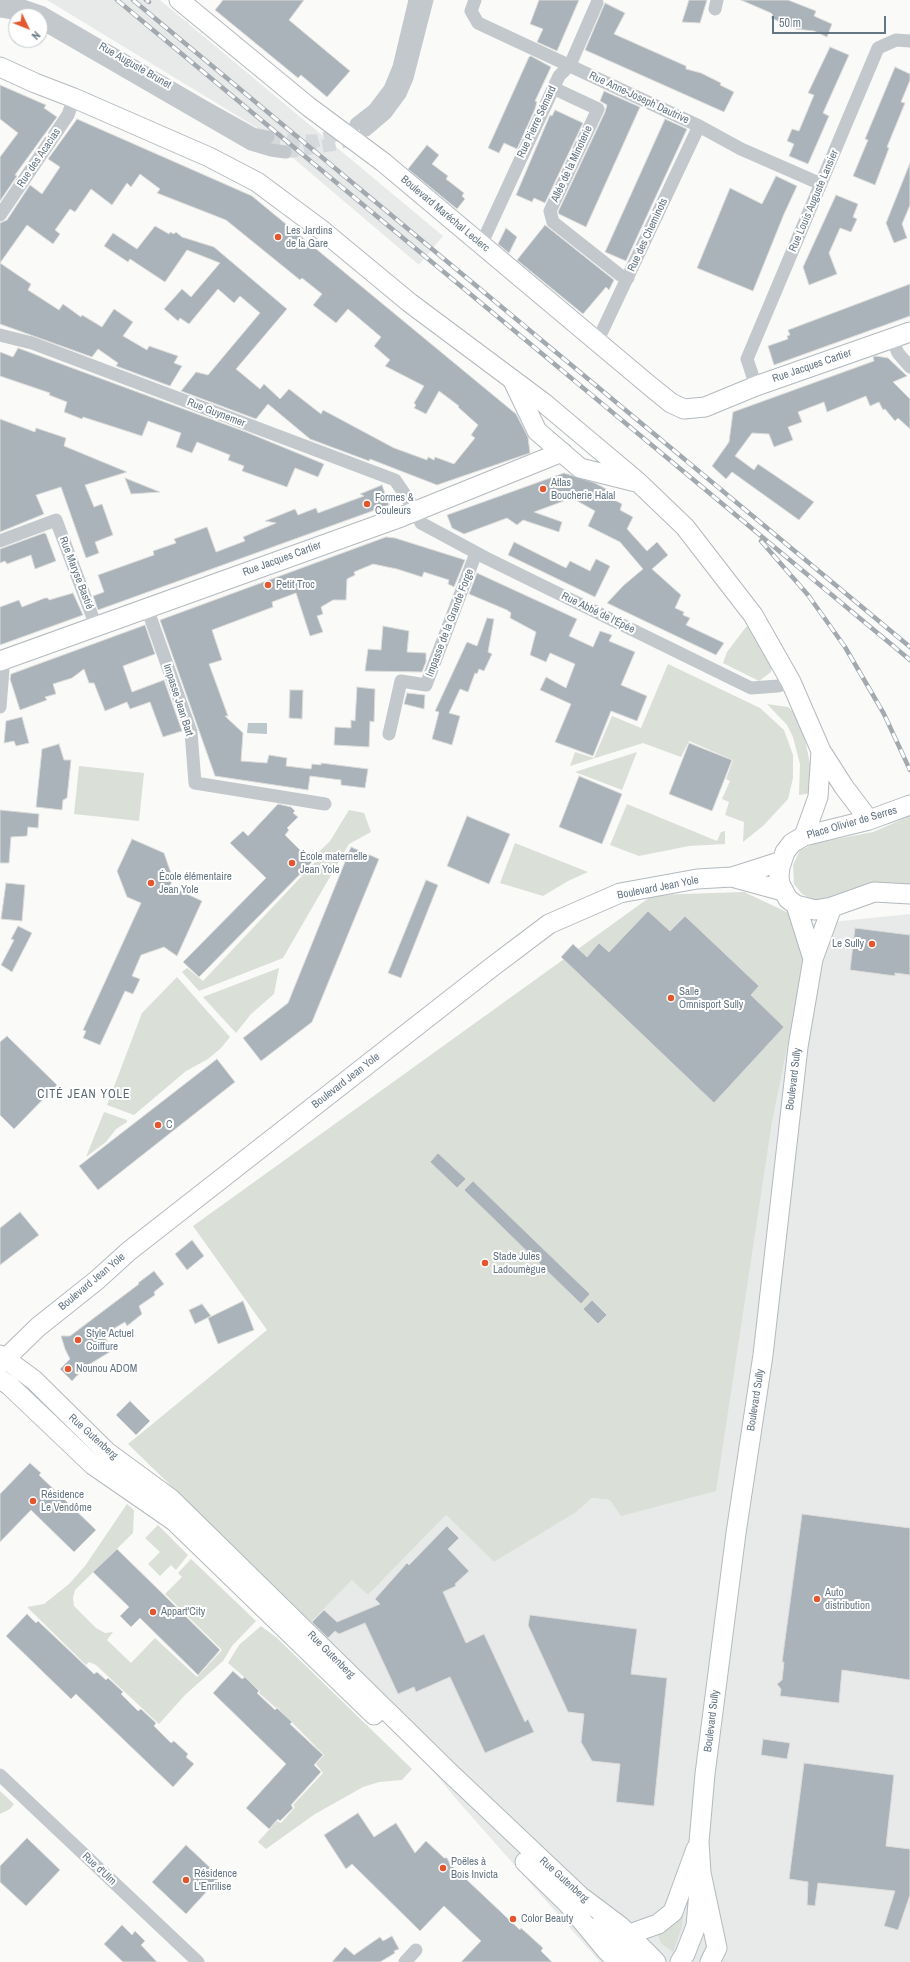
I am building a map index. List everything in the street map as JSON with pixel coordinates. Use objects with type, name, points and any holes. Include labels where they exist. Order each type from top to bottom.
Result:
[{"type":"main road","name":"Boulevard Maréchal Leclerc","points":[[179,0],[309,107],[383,162],[671,403],[684,409],[693,409],[715,402]]},
{"type":"main road","points":[[0,67],[209,157],[257,182],[323,231],[410,303],[513,382],[544,403],[638,482],[684,527],[753,615],[790,682],[820,751],[844,787],[869,820]]},
{"type":"main road","name":"Rue Jacques Cartier","points":[[715,402],[756,386],[910,332]]},
{"type":"main road","points":[[513,382],[537,431],[580,468],[638,482]]},
{"type":"main road","name":"Rue Jacques Cartier","points":[[0,662],[96,626],[416,512],[562,452]]},
{"type":"main road","points":[[804,836],[818,797],[820,751]]},
{"type":"main road","name":"Place Olivier de Serres","points":[[783,891],[779,876],[782,861],[792,843],[804,836],[869,820],[910,805]]},
{"type":"main road","name":"Boulevard Jean Yole","points":[[1,1360],[38,1327],[97,1280],[128,1251],[549,924],[620,893],[697,879],[732,877],[782,861]]},
{"type":"main road","name":"Boulevard Jean Yole","points":[[732,877],[783,891]]},
{"type":"main road","points":[[783,891],[788,899],[796,905],[815,910],[832,907],[874,892],[910,894]]},
{"type":"main road","name":"Boulevard Sully","points":[[796,905],[813,959]]},
{"type":"main road","name":"Boulevard Sully","points":[[717,1957],[701,1873],[699,1842],[705,1774],[734,1549],[763,1355],[798,1047],[813,959],[832,907]]},
{"type":"main road","name":"Rue Gutenberg","points":[[1,1360],[34,1380],[107,1452],[172,1499],[449,1772],[580,1896],[630,1934],[656,1962]]},
{"type":"main road","name":"Rue Gutenberg","points":[[0,1379],[10,1386],[93,1465],[174,1521],[545,1881],[585,1923],[606,1950],[618,1962]]},
{"type":"main road","name":"Boulevard Sully","points":[[630,1934],[658,1924],[673,1912],[699,1842]]},
{"type":"main road","name":"Boulevard Sully","points":[[680,1962],[685,1954],[696,1926],[701,1873]]},
{"type":"main road","name":"Rue Gutenberg","points":[[585,1923],[619,1943],[639,1962]]},
{"type":"street","points":[[415,0],[399,67],[390,89],[361,127],[386,112],[400,94],[407,78],[427,0]]},
{"type":"street","name":"Rue Anne-Joseph Dautrive","points":[[475,0],[471,11],[478,23],[699,126],[741,150],[821,184]]},
{"type":"street","name":"Rue Auguste Brunet","points":[[0,1],[24,6],[43,13],[253,134],[268,137]]},
{"type":"street","name":"Rue Pierre Sémard","points":[[481,245],[553,88],[559,76],[570,65],[597,3]]},
{"type":"street","name":"Rue Auguste Brunet","points":[[48,27],[251,144],[271,150],[285,152]]},
{"type":"street","name":"Rue Louis Auguste Lansier","points":[[756,386],[747,359],[878,48],[896,40],[910,41]]},
{"type":"street","name":"Allée de la Minoterie","points":[[553,88],[598,110],[550,211],[553,222],[620,274],[628,278]]},
{"type":"street","name":"Rue des Acacias","points":[[0,215],[68,115],[74,98]]},
{"type":"street","name":"Rue des Cheminots","points":[[597,342],[699,126]]},
{"type":"street","name":"Rue Guynemer","points":[[0,335],[32,344],[395,480],[416,512]]},
{"type":"street","points":[[892,339],[898,353],[910,367]]},
{"type":"street","name":"Rue Abbé de l'Épée","points":[[416,512],[421,523],[476,553],[751,688],[778,686],[790,682]]},
{"type":"street","name":"Rue Maryse Bastié","points":[[0,541],[56,520],[96,626]]},
{"type":"street","name":"Impasse de la Grande Forge","points":[[389,734],[401,681],[426,685],[476,553]]},
{"type":"street","name":"Impasse Jean Bart","points":[[147,608],[191,732],[195,783],[325,804]]},
{"type":"street","points":[[0,662],[3,670],[0,707]]},
{"type":"street","name":"Rue d'Ulm","points":[[0,1775],[198,1962]]},
{"type":"street","points":[[405,1962],[416,1950]]},
{"type":"shaded area","points":[[47,0],[160,0],[443,236],[419,265],[259,129]]},
{"type":"shaded area","points":[[750,626],[772,666],[771,672],[759,681],[723,663],[727,652],[746,627]]},
{"type":"shaded area","points":[[668,664],[760,708],[784,730],[793,755],[793,778],[788,799],[764,825],[743,842],[744,822],[725,815],[729,802],[722,799],[730,781],[726,779],[733,760],[689,741],[681,757],[643,743],[570,766],[575,752],[594,758],[612,716],[641,728]]},
{"type":"shaded area","points":[[767,704],[788,707],[795,713],[803,730],[812,773],[812,793],[799,795],[800,764],[793,737],[787,725]]},
{"type":"shaded area","points":[[248,723],[267,723],[267,734],[247,733]]},
{"type":"shaded area","points":[[637,752],[622,790],[575,772]]},
{"type":"shaded area","points":[[79,766],[144,773],[139,821],[74,814]]},
{"type":"shaded area","points":[[627,804],[717,841],[721,832],[725,831],[725,844],[689,846],[639,856],[610,845]]},
{"type":"shaded area","points":[[349,810],[364,813],[371,832],[349,844],[283,958],[199,991],[182,972],[187,968],[203,981],[316,861],[313,858],[330,841]]},
{"type":"shaded area","points":[[910,816],[910,889],[824,900],[813,900],[802,894],[794,884],[793,865],[800,850],[816,843],[873,832]]},
{"type":"shaded area","points":[[515,843],[588,872],[568,881],[543,896],[500,883]]},
{"type":"shaded area","name":"Stade Jules Ladoumègue","points":[[744,892],[812,924],[771,1128],[716,1491],[621,1516],[610,1500],[592,1498],[575,1513],[494,1562],[446,1515],[368,1595],[352,1580],[311,1622],[128,1444],[267,1330],[193,1226],[653,895]]},
{"type":"shaded area","points":[[910,914],[910,1962],[600,1962],[457,1800],[311,1622],[353,1579],[368,1595],[446,1515],[494,1562],[575,1513],[592,1498],[610,1500],[771,1128],[812,924]]},
{"type":"shaded area","points":[[279,968],[274,994],[251,1014],[236,1033],[203,997]]},
{"type":"shaded area","points":[[177,977],[230,1037],[221,1048],[208,1059],[186,1071],[134,1115],[107,1105],[142,1013]]},
{"type":"shaded area","points":[[104,1112],[127,1120],[127,1122],[116,1129],[106,1142],[86,1157]]},
{"type":"shaded area","points":[[127,1504],[134,1510],[133,1533],[75,1590],[73,1598],[74,1606],[96,1628],[105,1633],[113,1632],[107,1640],[131,1663],[155,1638],[197,1677],[222,1650],[165,1594],[182,1577],[178,1573],[191,1559],[256,1621],[232,1646],[223,1661],[185,1695],[159,1724],[96,1665],[89,1662],[86,1665],[27,1607],[44,1604],[69,1584],[85,1566]]},
{"type":"shaded area","points":[[158,1525],[188,1555],[176,1570],[171,1565],[160,1576],[148,1564],[160,1552],[145,1538]]},
{"type":"shaded area","points":[[261,1626],[277,1638],[412,1769],[402,1780],[379,1782],[363,1787],[315,1814],[266,1849],[258,1842],[277,1821],[281,1823],[295,1807],[293,1805],[323,1773],[316,1764],[324,1755],[277,1707],[276,1708],[259,1693],[260,1691],[228,1663],[239,1645]]},
{"type":"shaded area","points":[[0,1791],[14,1804],[10,1809],[0,1814]]},
{"type":"shaded area","points":[[681,1913],[683,1914],[682,1927],[673,1952],[661,1943],[657,1933]]},
{"type":"building","points":[[223,0],[304,0],[289,20],[350,71],[327,97],[301,75],[298,78],[215,10]]},
{"type":"building","points":[[539,0],[579,0],[557,51],[537,42],[543,29],[530,24]]},
{"type":"building","points":[[689,0],[707,0],[700,23],[682,22]]},
{"type":"building","points":[[741,0],[788,0],[816,11],[814,16],[832,24],[827,37],[814,31],[796,29],[771,18],[773,15],[771,13]]},
{"type":"building","points":[[605,3],[625,13],[614,34],[686,66],[686,69],[701,73],[721,83],[720,85],[734,92],[724,112],[585,50]]},
{"type":"building","points":[[830,47],[849,55],[823,113],[829,116],[808,164],[789,156],[794,144],[787,141],[792,129],[799,131],[814,95],[808,93]]},
{"type":"building","points":[[531,56],[551,67],[535,101],[537,102],[535,109],[517,149],[504,143],[499,153],[488,148],[529,57]]},
{"type":"building","points":[[895,67],[910,74],[910,80],[901,102],[905,103],[887,147],[889,148],[875,185],[853,176],[868,140],[865,139]]},
{"type":"building","points":[[0,85],[46,105],[44,108],[57,117],[15,175],[17,176],[0,201],[0,157],[18,133],[0,119]]},
{"type":"building","points":[[604,91],[640,107],[586,227],[559,214],[558,212],[605,112],[607,105],[600,101]]},
{"type":"building","points":[[555,110],[583,123],[545,203],[534,198],[532,202],[516,195],[550,115],[552,116]]},
{"type":"building","points":[[77,119],[252,196],[516,414],[528,437],[530,453],[437,485],[370,459],[369,461],[310,439],[268,404],[256,419],[181,391],[196,372],[208,375],[260,313],[240,296],[234,303],[218,289],[189,324],[180,318],[178,321],[164,309],[182,289],[191,297],[220,263],[187,250],[165,282],[130,259],[128,262],[104,246],[113,233],[137,249],[155,226],[169,234],[170,232],[174,234],[176,232],[182,237],[214,247],[287,309],[236,369],[260,389],[264,384],[280,399],[289,389],[321,414],[323,410],[394,448],[427,460],[428,457],[434,460],[435,457],[454,464],[475,438],[471,435],[478,425],[458,407],[459,406],[439,391],[426,414],[414,408],[416,405],[414,403],[424,386],[385,366],[390,360],[374,346],[381,337],[348,309],[336,323],[313,305],[322,294],[302,278],[300,280],[226,220],[157,193],[160,189],[140,174],[131,187],[127,183],[112,205],[91,189],[75,212],[70,209],[55,230],[60,234],[53,244],[27,225],[0,263],[0,223],[7,220],[30,185],[42,194],[60,167],[48,159]]},
{"type":"building","points":[[665,119],[687,129],[626,261],[605,252]]},
{"type":"building","points":[[427,145],[439,155],[432,164],[448,176],[446,179],[464,193],[462,196],[465,199],[457,209],[408,169]]},
{"type":"building","points":[[910,163],[910,205],[902,224],[907,238],[894,243],[886,223]]},
{"type":"building","points":[[776,176],[797,186],[753,291],[697,268],[730,188],[762,204]]},
{"type":"building","points":[[836,195],[858,204],[853,217],[857,219],[851,232],[840,228],[829,253],[837,274],[809,285],[803,267]]},
{"type":"building","points":[[545,225],[614,280],[609,290],[606,287],[583,314],[517,260]]},
{"type":"building","points":[[506,228],[517,237],[509,253],[498,244]]},
{"type":"building","points":[[0,263],[31,284],[28,290],[59,310],[63,304],[81,317],[82,315],[102,327],[114,309],[133,322],[123,336],[147,350],[149,346],[178,356],[174,363],[182,366],[170,386],[116,366],[118,363],[98,349],[92,357],[0,324]]},
{"type":"building","points":[[910,284],[910,316],[774,365],[768,346],[788,339],[787,336],[790,335],[788,330]]},
{"type":"building","points":[[18,348],[246,432],[324,464],[318,477],[295,468],[287,487],[242,471],[244,466],[228,460],[230,455],[197,442],[192,453],[176,447],[181,433],[148,421],[142,436],[83,417],[82,419],[64,412],[67,402],[49,395],[50,393],[0,376],[0,352],[13,357]]},
{"type":"building","points":[[873,357],[888,358],[907,376],[893,382],[910,399],[910,429],[898,418],[895,421],[885,409],[883,410],[879,402],[870,406],[866,396],[827,412],[824,402],[798,412],[802,422],[788,427],[793,440],[774,447],[769,434],[752,433],[735,456],[754,470],[758,464],[814,502],[799,520],[732,472],[726,479],[712,466],[729,442],[733,412],[874,361]]},
{"type":"building","points":[[0,419],[35,432],[36,428],[66,438],[64,446],[127,472],[85,485],[94,507],[102,504],[113,535],[95,542],[99,553],[86,558],[61,487],[36,495],[44,514],[0,532]]},
{"type":"building","points":[[564,473],[595,483],[608,490],[605,495],[622,504],[620,510],[633,517],[627,529],[647,551],[657,542],[668,555],[652,569],[681,595],[675,608],[684,612],[683,615],[690,618],[686,625],[724,643],[716,655],[607,603],[624,585],[643,569],[620,542],[588,526],[595,511],[572,498],[534,512],[562,522],[559,532],[523,520],[517,525],[507,518],[464,534],[452,528],[447,515]]},
{"type":"building","points":[[125,478],[160,492],[131,494]]},
{"type":"building","points":[[382,485],[389,505],[98,610],[93,596],[104,592],[98,575],[154,555],[153,551],[176,543],[174,539],[207,527],[216,552],[245,541],[243,537],[276,523],[265,521],[295,509],[298,515],[316,508],[318,513],[364,496],[360,494]]},
{"type":"building","points":[[44,533],[46,534],[56,561],[35,569],[31,555],[7,564],[5,561],[0,563],[0,549]]},
{"type":"building","points":[[386,537],[395,538],[465,560],[454,587],[448,584],[449,580],[424,572],[422,577],[397,569],[373,564],[354,572],[355,575],[347,579],[346,600],[333,600],[321,607],[323,614],[317,616],[323,632],[310,636],[296,593],[272,602],[273,607],[212,630],[222,660],[209,664],[228,716],[225,716],[243,733],[241,761],[267,763],[269,755],[287,758],[286,766],[311,769],[312,764],[321,765],[321,763],[368,769],[365,788],[341,785],[341,780],[310,776],[308,790],[215,776],[160,620]]},
{"type":"building","points":[[514,542],[566,568],[570,561],[590,571],[596,559],[610,566],[595,597],[508,555]]},
{"type":"building","points":[[477,573],[577,619],[569,636],[593,647],[600,631],[612,635],[609,641],[635,652],[621,685],[647,696],[637,721],[611,711],[593,756],[555,742],[571,704],[540,690],[546,677],[566,688],[575,664],[550,653],[546,662],[530,655],[536,632],[510,618],[511,613],[507,610],[469,594]]},
{"type":"building","points":[[73,593],[83,615],[0,645],[0,607],[19,600],[22,607],[45,598],[48,598],[49,600]]},
{"type":"building","points":[[487,618],[494,619],[488,652],[492,654],[484,671],[479,669],[477,674],[475,673],[468,692],[460,689],[449,713],[460,716],[452,745],[432,739],[439,712],[435,711],[467,642],[477,646]]},
{"type":"building","points":[[145,625],[155,654],[123,666],[132,692],[164,680],[182,731],[163,737],[150,702],[130,709],[127,702],[105,711],[94,683],[89,683],[84,669],[72,678],[53,684],[56,694],[45,697],[47,700],[20,710],[10,679],[11,674]]},
{"type":"building","points":[[383,626],[409,631],[407,652],[426,653],[426,662],[422,672],[365,671],[368,649],[381,650]]},
{"type":"building","points":[[357,687],[375,689],[374,722],[370,721],[369,747],[334,745],[335,727],[351,728],[351,720],[355,721]]},
{"type":"building","points":[[290,690],[303,690],[302,719],[289,718]]},
{"type":"building","points":[[407,693],[425,695],[424,709],[404,704]]},
{"type":"building","points":[[22,717],[29,743],[16,746],[14,741],[4,743],[6,721]]},
{"type":"building","points":[[689,743],[732,760],[712,811],[669,794]]},
{"type":"building","points":[[59,744],[64,760],[71,760],[67,798],[63,800],[62,810],[36,807],[42,749]]},
{"type":"building","points":[[579,776],[622,794],[602,844],[559,827]]},
{"type":"building","points":[[278,804],[291,807],[295,811],[293,813],[298,817],[287,828],[289,830],[285,835],[312,862],[199,977],[183,962],[266,878],[230,843],[243,831],[248,836]]},
{"type":"building","points":[[0,810],[39,814],[38,828],[28,827],[27,836],[11,837],[9,863],[0,863]]},
{"type":"building","points":[[467,816],[510,834],[489,884],[447,866]]},
{"type":"building","points":[[132,839],[164,853],[173,879],[170,886],[202,901],[177,956],[164,947],[141,955],[132,976],[140,979],[133,994],[125,991],[100,1045],[83,1038],[86,1031],[83,1030],[141,903],[127,897],[117,871]]},
{"type":"building","points":[[351,847],[379,859],[312,1022],[261,1061],[243,1038],[288,1003]]},
{"type":"building","points":[[426,880],[438,885],[401,978],[388,973]]},
{"type":"building","points":[[6,883],[25,885],[22,921],[1,919]]},
{"type":"building","points":[[648,911],[670,931],[685,916],[759,986],[751,995],[784,1027],[714,1103],[561,957],[573,944],[587,957],[599,943],[609,952]]},
{"type":"building","points":[[18,926],[32,933],[12,972],[1,965],[14,940],[11,939]]},
{"type":"building","points":[[855,928],[910,935],[910,975],[895,973],[895,976],[850,970]]},
{"type":"building","points":[[7,1036],[57,1085],[14,1129],[0,1115],[0,1042]]},
{"type":"building","name":"C","points":[[217,1059],[235,1082],[98,1190],[79,1166]]},
{"type":"building","points":[[438,1153],[466,1179],[457,1188],[430,1162]]},
{"type":"building","points":[[473,1181],[590,1294],[581,1304],[464,1190]]},
{"type":"building","points":[[20,1212],[39,1235],[0,1265],[0,1228]]},
{"type":"building","points":[[192,1240],[204,1256],[187,1270],[175,1254]]},
{"type":"building","points":[[154,1271],[164,1284],[154,1292],[155,1295],[139,1306],[142,1314],[127,1326],[125,1322],[103,1335],[113,1350],[85,1367],[72,1381],[60,1369],[70,1359],[61,1336],[70,1336]]},
{"type":"building","points":[[592,1300],[607,1315],[598,1324],[583,1309]]},
{"type":"building","points":[[243,1301],[254,1330],[218,1344],[208,1318]]},
{"type":"building","points":[[202,1304],[211,1316],[195,1324],[189,1310]]},
{"type":"building","points":[[130,1401],[150,1421],[136,1435],[116,1415]]},
{"type":"building","name":"Résidence Le Vendôme","points":[[30,1463],[41,1473],[39,1475],[96,1530],[74,1552],[31,1510],[0,1542],[0,1494]]},
{"type":"building","points":[[802,1514],[910,1528],[910,1680],[842,1670],[839,1703],[780,1696],[781,1689],[777,1684],[782,1680],[784,1662],[782,1662]]},
{"type":"building","points":[[447,1526],[459,1538],[448,1549],[469,1571],[455,1584],[456,1586],[443,1592],[466,1643],[484,1634],[525,1722],[528,1719],[534,1732],[485,1753],[450,1677],[416,1692],[414,1687],[398,1694],[365,1623],[339,1634],[335,1631],[328,1638],[312,1622],[324,1610],[337,1622],[380,1604],[375,1599],[407,1563],[409,1565]]},
{"type":"building","name":"Appart'City","points":[[117,1549],[220,1650],[198,1675],[140,1618],[131,1627],[120,1616],[129,1607],[93,1572]]},
{"type":"building","points":[[27,1614],[36,1623],[38,1621],[94,1674],[97,1672],[106,1680],[108,1678],[123,1692],[121,1694],[138,1711],[141,1709],[156,1723],[154,1726],[171,1743],[174,1741],[188,1754],[186,1757],[194,1764],[173,1787],[76,1694],[71,1699],[6,1636]]},
{"type":"building","points":[[530,1615],[637,1629],[631,1674],[667,1678],[654,1806],[616,1802],[620,1764],[592,1761],[581,1742],[584,1714],[568,1712],[528,1625]]},
{"type":"building","points":[[233,1671],[242,1679],[245,1677],[259,1691],[257,1693],[275,1710],[277,1708],[292,1722],[290,1724],[323,1755],[314,1765],[321,1772],[291,1805],[293,1808],[280,1821],[278,1819],[269,1829],[246,1808],[286,1764],[213,1693]]},
{"type":"building","points":[[763,1739],[790,1743],[787,1759],[761,1755]]},
{"type":"building","points":[[804,1763],[894,1775],[886,1846],[910,1849],[910,1895],[898,1930],[884,1926],[895,1891],[818,1883],[815,1906],[807,1905],[808,1882],[789,1879]]},
{"type":"building","points":[[358,1813],[374,1837],[396,1823],[415,1853],[426,1841],[444,1858],[447,1858],[450,1864],[520,1930],[521,1928],[543,1948],[541,1951],[552,1962],[461,1962],[481,1941],[444,1906],[420,1931],[352,1864],[346,1869],[324,1835]]},
{"type":"building","points":[[27,1838],[60,1870],[26,1906],[0,1882],[0,1866]]},
{"type":"building","name":"Résidence L'Enrilise","points":[[186,1845],[220,1877],[186,1914],[152,1882]]},
{"type":"building","points":[[122,1925],[132,1935],[135,1931],[145,1941],[141,1945],[157,1962],[123,1962],[104,1944]]},
{"type":"building","points":[[392,1936],[399,1949],[380,1962],[332,1962],[345,1947],[354,1955],[380,1937],[383,1941]]},
{"type":"tunnel","points":[[268,137],[291,141],[316,141],[339,134],[347,129]]},
{"type":"tunnel","points":[[285,152],[336,144],[354,138]]},
{"type":"railway","points":[[117,0],[910,660]]},
{"type":"railway","points":[[133,0],[910,647]]},
{"type":"railway","points":[[761,541],[808,595],[845,647],[884,714],[910,770]]},
{"type":"place","name":"Les Jardins de la Gare","points":[[278,237]]},
{"type":"place","name":"Atlas Boucherie Halal","points":[[543,489]]},
{"type":"place","name":"Formes & Couleurs","points":[[367,504]]},
{"type":"place","name":"Petit Troc","points":[[268,585]]},
{"type":"place","name":"École maternelle Jean Yole","points":[[292,863]]},
{"type":"place","name":"École élémentaire Jean Yole","points":[[151,883]]},
{"type":"place","name":"Le Sully","points":[[872,944]]},
{"type":"place","name":"Salle Omnisport Sully","points":[[671,998]]},
{"type":"place","name":"C","points":[[158,1125]]},
{"type":"place","name":"Stade Jules Ladoumègue","points":[[485,1263]]},
{"type":"place","name":"Style Actuel Coiffure","points":[[78,1340]]},
{"type":"place","name":"Nounou ADOM","points":[[68,1369]]},
{"type":"place","name":"Résidence Le Vendôme","points":[[33,1501]]},
{"type":"place","name":"Auto distribution","points":[[817,1599]]},
{"type":"place","name":"Appart'City","points":[[153,1612]]},
{"type":"place","name":"Poëles à Bois Invicta","points":[[443,1868]]},
{"type":"place","name":"Résidence L'Enrilise","points":[[186,1880]]},
{"type":"place","name":"Color Beauty","points":[[513,1919]]},
{"type":"district","name":"CITÉ JEAN YOLE","points":[[84,1095]]}]
